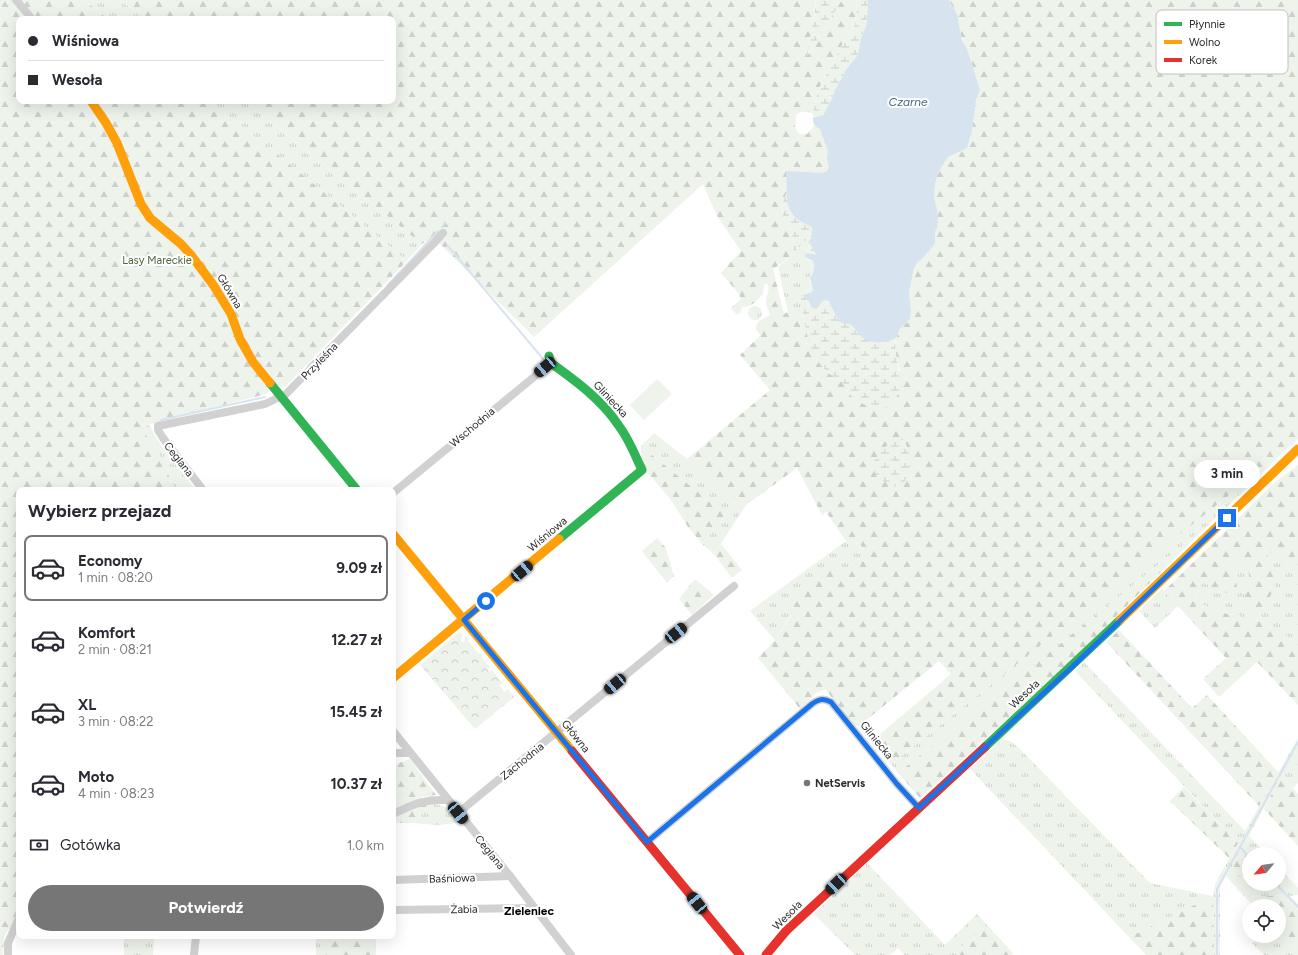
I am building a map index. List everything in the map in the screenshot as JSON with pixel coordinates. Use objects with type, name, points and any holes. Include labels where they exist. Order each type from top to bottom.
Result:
[{"type":"street","points":[[16,0],[29,16]]},
{"type":"street","name":"Główna","points":[[93,104],[117,143],[144,209],[150,218],[181,244],[191,255],[214,286],[231,314],[246,352],[355,487]]},
{"type":"street","name":"Przyleśna","points":[[158,426],[265,404],[291,389],[443,233]]},
{"type":"street","name":"Gliniecka","points":[[550,359],[589,392],[616,421],[627,438],[642,470]]},
{"type":"street","name":"Wschodnia","points":[[396,490],[550,359]]},
{"type":"street","name":"Ceglana","points":[[158,426],[158,430],[163,438],[201,487]]},
{"type":"street","name":"Wesoła","points":[[766,955],[786,931],[1144,598],[1298,449]]},
{"type":"street","name":"Wiśniowa","points":[[396,676],[642,470]]},
{"type":"street","name":"Główna","points":[[396,538],[558,732],[740,955]]},
{"type":"street","name":"Zachodnia","points":[[458,813],[734,586]]},
{"type":"street","name":"Gliniecka","points":[[647,842],[812,704],[824,698],[831,702],[897,784],[919,808]]},
{"type":"street","name":"Ceglana","points":[[396,735],[447,800],[510,876],[571,955]]},
{"type":"street","points":[[396,753],[410,753]]},
{"type":"street","points":[[396,813],[418,802],[432,799],[447,800]]},
{"type":"street","name":"Baśniowa","points":[[396,880],[510,876]]},
{"type":"street","name":"Żabia","points":[[396,910],[535,908]]},
{"type":"street","points":[[8,955],[8,943],[16,925]]},
{"type":"street","points":[[194,955],[196,939]]},
{"type":"green space","name":"Lasy Mareckie","points":[[0,0],[84,0],[104,16],[16,16],[16,104],[214,104],[407,261],[285,387],[277,385],[268,389],[269,391],[266,394],[140,427],[159,453],[174,487],[16,487],[16,929],[8,929],[4,938],[3,955],[0,955]]},
{"type":"green space","points":[[84,0],[121,0],[140,16],[104,16]]},
{"type":"green space","points":[[121,0],[816,0],[808,55],[840,2],[842,0],[856,0],[855,25],[844,41],[818,90],[813,114],[804,112],[796,115],[795,128],[799,134],[807,134],[815,125],[815,127],[820,129],[828,151],[827,158],[830,167],[823,173],[794,172],[788,181],[787,193],[782,205],[783,218],[790,226],[794,252],[785,261],[773,269],[784,314],[803,304],[803,316],[817,360],[827,372],[843,383],[850,395],[900,371],[896,358],[896,338],[900,328],[910,319],[911,311],[909,292],[914,268],[935,243],[938,215],[934,196],[938,173],[948,157],[967,148],[972,131],[976,100],[980,90],[967,49],[962,41],[958,16],[949,0],[1298,0],[1298,439],[891,764],[872,741],[951,674],[939,661],[859,726],[854,725],[825,689],[816,693],[800,709],[758,658],[775,640],[791,616],[789,602],[801,590],[808,588],[812,579],[819,570],[829,569],[840,574],[865,553],[860,543],[846,541],[826,512],[822,515],[797,468],[746,505],[687,459],[770,390],[740,355],[761,335],[756,330],[757,323],[770,315],[766,306],[768,286],[767,283],[764,285],[763,293],[759,298],[751,305],[742,307],[740,313],[737,315],[731,308],[741,299],[739,294],[721,273],[741,251],[717,216],[703,184],[534,337],[433,237],[422,244],[249,104],[396,104],[396,16],[140,16]]},
{"type":"green space","points":[[816,0],[842,0],[807,56],[816,4]]},
{"type":"green space","points":[[856,0],[867,0],[868,5],[866,27],[861,38],[858,55],[848,67],[835,90],[825,111],[825,116],[813,118],[818,90],[844,41],[855,25]]},
{"type":"green space","points":[[960,31],[962,41],[967,49],[980,90],[976,100],[972,131],[967,148],[948,157],[937,175],[934,186],[934,196],[938,214],[935,242],[933,247],[914,268],[909,293],[911,317],[908,322],[898,331],[896,338],[900,380],[899,390],[896,399],[889,406],[877,411],[859,402],[850,395],[843,383],[827,372],[817,360],[809,344],[803,315],[803,304],[798,300],[801,296],[810,296],[926,203]]},
{"type":"green space","points":[[214,104],[249,104],[422,244],[407,261]]},
{"type":"green space","points":[[818,124],[837,150],[817,256],[809,253],[808,240],[802,242],[794,252],[790,226],[783,218],[782,205],[788,188],[786,171],[823,173],[827,171],[829,167],[827,158],[828,151],[820,129],[815,127]]},
{"type":"green space","points":[[808,240],[809,253],[807,253],[807,260],[813,261],[814,266],[810,280],[813,291],[798,300],[803,304],[788,312],[778,267],[786,261],[802,242]]},
{"type":"green space","points":[[752,306],[758,306],[762,310],[762,316],[758,320],[752,320],[748,316],[748,310]]},
{"type":"green space","points":[[657,379],[672,394],[644,420],[630,405]]},
{"type":"green space","points":[[149,425],[164,450],[194,487],[174,487],[139,427]]},
{"type":"green space","points":[[654,433],[746,505],[714,554],[702,544],[725,514],[641,446]]},
{"type":"green space","points":[[902,438],[908,449],[910,463],[907,476],[900,487],[892,486],[876,476],[874,461],[883,449],[890,443]]},
{"type":"green space","points":[[641,446],[725,514],[702,544],[688,527],[671,500],[646,471],[641,455]]},
{"type":"green space","points":[[1286,450],[1208,525],[898,773],[891,764]]},
{"type":"green space","points":[[1298,465],[1298,549],[1295,553],[1294,561],[1282,562],[1265,548],[1273,570],[1275,589],[1262,608],[1251,609],[1242,600],[1249,585],[1248,571],[1244,560],[1232,562],[1237,587],[1235,594],[1222,592],[1202,582],[1194,601],[1227,614],[1238,615],[1244,619],[1262,621],[1279,629],[1295,643],[1298,648],[1298,705],[1257,662],[1219,697],[1203,679],[1226,658],[1164,591],[1275,482]]},
{"type":"green space","points":[[1208,525],[1060,672],[920,798],[898,773],[988,702]]},
{"type":"green space","points":[[657,538],[666,548],[674,576],[667,583],[642,551]]},
{"type":"green space","points":[[846,541],[860,543],[865,553],[840,574],[829,569],[812,579],[808,588],[775,640],[750,611]]},
{"type":"green space","points":[[721,544],[742,570],[732,578],[714,554]]},
{"type":"green space","points":[[1265,547],[1295,553],[1298,549],[1298,648],[1295,643],[1262,621],[1244,619],[1238,615],[1227,614],[1194,602],[1202,581],[1222,592],[1237,587],[1232,562],[1244,560],[1249,571],[1250,587],[1273,570]]},
{"type":"green space","points":[[695,579],[714,595],[692,615],[679,599]]},
{"type":"green space","points":[[1162,589],[1178,606],[1155,628],[1139,611]]},
{"type":"green space","points":[[1119,630],[1192,708],[1207,695],[1279,773],[1259,806],[1106,642]]},
{"type":"green space","points":[[459,632],[462,634],[461,641],[464,642],[466,635],[469,639],[468,641],[479,654],[480,653],[483,656],[482,658],[490,667],[487,669],[489,672],[492,670],[503,683],[499,685],[504,692],[508,689],[514,697],[475,729],[420,665]]},
{"type":"green space","points":[[1084,662],[1245,831],[1298,738],[1298,783],[1293,788],[1281,776],[1249,836],[1259,847],[1242,847],[1242,851],[1241,850],[1242,891],[1286,891],[1286,875],[1298,888],[1298,895],[1290,896],[1298,904],[1298,909],[1285,895],[1245,897],[1226,876],[1220,887],[1220,955],[1214,955],[1213,896],[1215,884],[1238,843],[1075,671]]},
{"type":"green space","points":[[1001,739],[1010,741],[1018,747],[1150,883],[1213,896],[1129,937],[970,769]]},
{"type":"green space","points":[[410,759],[436,795],[403,799],[396,794],[396,764]]},
{"type":"green space","points":[[1281,776],[1298,794],[1298,846],[1264,809]]},
{"type":"green space","points":[[1184,787],[1238,843],[1229,858],[1170,801]]},
{"type":"green space","points":[[396,794],[403,799],[422,797],[396,809]]},
{"type":"green space","points":[[429,802],[433,804],[419,814],[413,823],[396,823],[396,816]]},
{"type":"green space","points":[[433,804],[449,809],[458,823],[437,825],[413,823],[419,814]]},
{"type":"green space","points":[[1241,850],[1242,877],[1231,868]]},
{"type":"green space","points":[[867,863],[945,945],[977,914],[988,926],[967,942],[957,955],[905,955],[898,948],[890,955],[855,955],[814,914]]},
{"type":"green space","points":[[1285,895],[1298,909],[1298,955],[1286,942],[1286,899],[1247,899],[1245,897]]},
{"type":"green space","points":[[1213,896],[1214,955],[1146,955],[1129,937]]},
{"type":"green space","points":[[988,926],[1013,953],[1011,955],[957,955],[966,942]]},
{"type":"green space","points":[[124,939],[154,939],[153,955],[124,955]]},
{"type":"green space","points":[[316,939],[328,939],[328,955],[316,955]]},
{"type":"green space","points":[[328,939],[376,939],[376,955],[328,955]]},
{"type":"green space","points":[[1286,941],[1298,954],[1298,955],[1264,955],[1252,943],[1286,943]]},
{"type":"water","name":"Czarne","points":[[867,0],[949,0],[958,16],[962,41],[967,49],[980,90],[976,100],[972,131],[967,148],[948,157],[938,173],[934,196],[938,215],[935,243],[914,268],[909,292],[911,311],[910,319],[900,328],[896,338],[879,342],[866,340],[860,336],[851,325],[839,322],[829,301],[824,300],[816,309],[812,308],[807,297],[801,296],[813,291],[810,278],[814,270],[814,263],[806,258],[805,254],[809,253],[816,255],[809,241],[812,237],[812,227],[801,222],[795,217],[791,212],[787,201],[786,171],[823,173],[827,171],[829,167],[827,158],[828,151],[820,129],[814,125],[813,118],[825,115],[825,111],[835,90],[848,67],[858,55],[861,38],[866,27]]},
{"type":"waterway","points":[[442,227],[445,223]]},
{"type":"waterway","points":[[387,286],[438,231]]},
{"type":"waterway","points":[[448,246],[544,360]]},
{"type":"waterway","points":[[308,366],[314,360]]},
{"type":"waterway","points":[[161,420],[265,397]]},
{"type":"waterway","points":[[1240,847],[1298,742]]},
{"type":"waterway","points":[[1217,955],[1217,889],[1240,847],[1242,849]]},
{"type":"waterway","points":[[1283,891],[1298,907]]},
{"type":"traffic: fast","points":[[549,356],[551,363],[597,399],[605,408],[626,436],[642,470],[559,539]]},
{"type":"traffic: fast","points":[[270,383],[355,487]]},
{"type":"traffic: fast","points":[[985,747],[1120,620]]},
{"type":"traffic: slow","points":[[93,104],[117,143],[141,204],[150,218],[181,244],[191,255],[214,286],[231,314],[240,339],[253,362],[270,383]]},
{"type":"traffic: slow","points":[[1120,620],[1298,449]]},
{"type":"traffic: slow","points":[[396,538],[572,751]]},
{"type":"traffic: slow","points":[[396,675],[559,539]]},
{"type":"traffic: jam","points":[[766,955],[786,931],[985,747]]},
{"type":"traffic: jam","points":[[572,751],[740,955]]},
{"type":"place","name":"NetServis","points":[[807,783]]},
{"type":"district","name":"Zieleniec","points":[[529,911]]},
{"type":"route","points":[[486,601],[464,620],[558,732],[647,842],[812,704],[824,698],[831,702],[897,784],[919,808],[1071,668],[1227,518]]}]
